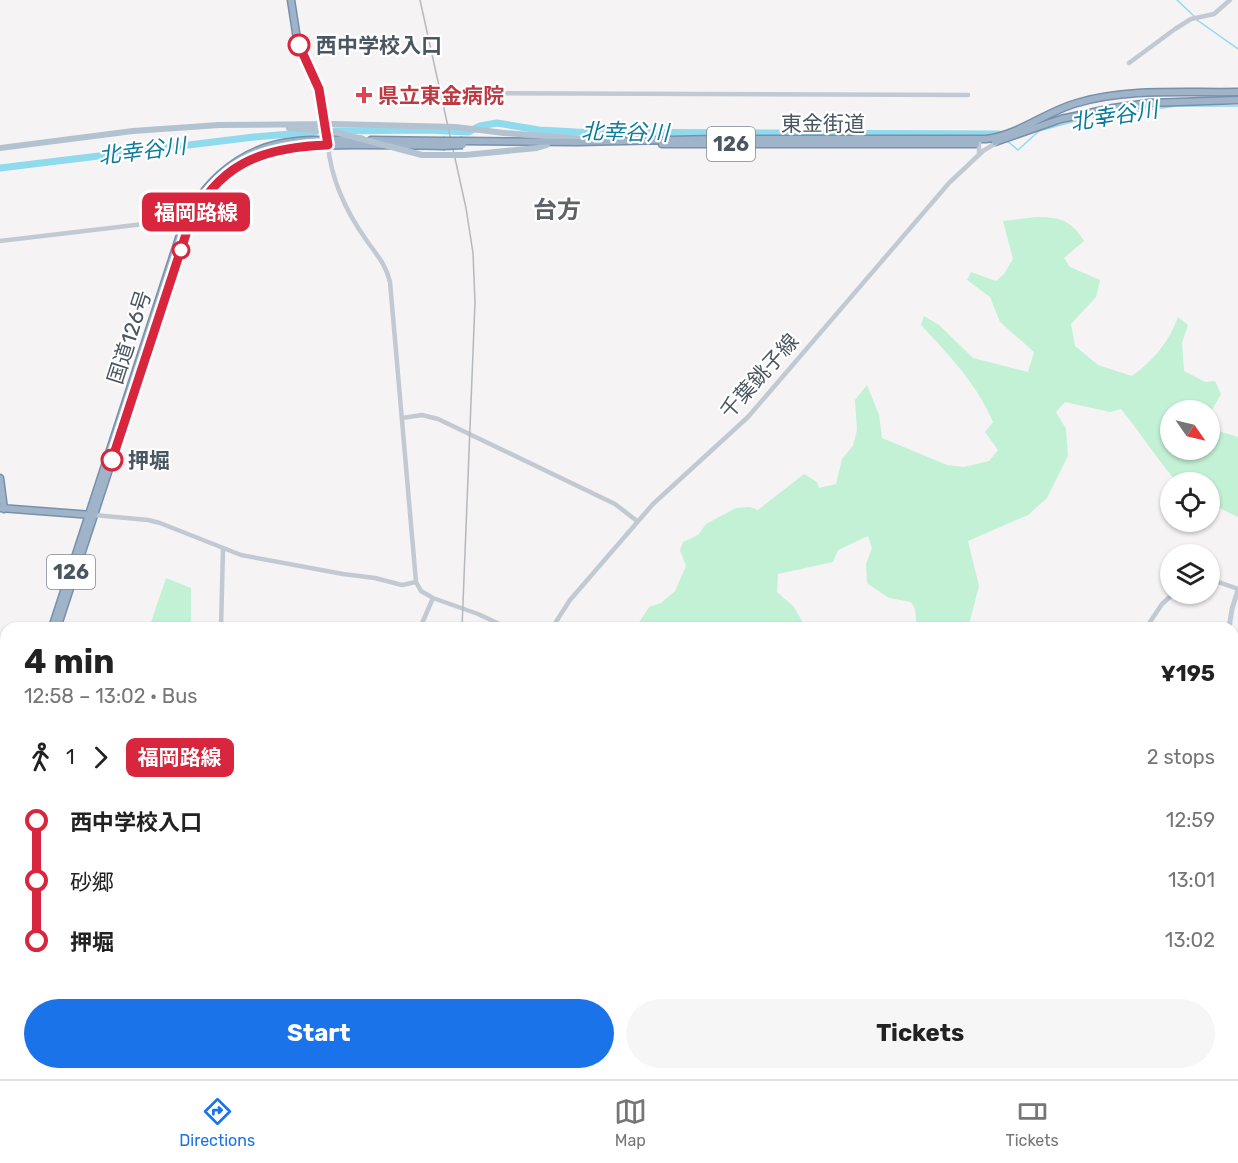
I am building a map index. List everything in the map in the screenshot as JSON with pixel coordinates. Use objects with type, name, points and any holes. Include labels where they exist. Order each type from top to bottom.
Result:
[{"type":"highway","points":[[291,0],[297,39],[322,98],[328,142]]},
{"type":"highway","name":"東金街道","points":[[328,142],[463,143],[716,139],[979,142],[1003,136],[1070,105],[1103,97],[1238,92]]},
{"type":"highway","name":"東金街道","points":[[463,143],[547,145],[998,142],[1061,119],[1103,110],[1149,103],[1238,100]]},
{"type":"highway","name":"国道126号","points":[[59,622],[186,219],[209,184],[233,164],[252,153],[280,143],[328,142]]},
{"type":"highway","name":"国道126号","points":[[54,622],[183,244],[196,212],[209,193],[223,179],[253,159],[290,147],[328,142]]},
{"type":"highway","points":[[0,478],[2,508],[91,515]]},
{"type":"main road","points":[[0,148],[133,131],[219,125],[352,124],[456,127],[569,139],[628,141]]},
{"type":"main road","points":[[219,125],[334,132],[410,153],[436,157],[537,148],[547,145]]},
{"type":"main road","points":[[1230,622],[1238,589]]},
{"type":"street","points":[[1130,63],[1175,29],[1191,19],[1214,14],[1230,0]]},
{"type":"street","points":[[446,93],[968,95]]},
{"type":"street","points":[[328,142],[335,183],[364,236],[387,271],[390,282],[416,582],[422,591],[433,598],[495,622]]},
{"type":"street","points":[[979,142],[979,155]]},
{"type":"street","name":"千葉銚子線","points":[[556,622],[570,600],[637,521],[671,485],[747,417],[949,183],[979,155],[998,142]]},
{"type":"street","points":[[0,241],[186,219]]},
{"type":"street","points":[[402,418],[422,416],[438,419],[615,504],[637,521]]},
{"type":"street","points":[[91,515],[160,523],[241,555],[375,578],[402,585],[416,582]]},
{"type":"street","points":[[221,622],[223,549]]},
{"type":"street","points":[[1220,583],[1238,589]]},
{"type":"street","points":[[423,622],[433,598]]},
{"type":"street","points":[[1150,622],[1162,604]]},
{"type":"green space","points":[[1035,217],[1057,219],[1074,228],[1084,241],[1064,258],[1070,267],[1100,280],[1096,297],[1071,324],[1075,346],[1098,365],[1132,376],[1159,350],[1170,335],[1178,317],[1188,325],[1182,343],[1184,371],[1205,382],[1215,381],[1221,394],[1218,400],[1160,400],[1160,460],[1220,460],[1220,432],[1238,437],[1238,517],[1220,508],[1220,472],[1169,472],[1121,409],[1110,412],[1065,402],[1056,412],[1066,429],[1068,456],[1047,498],[1028,515],[968,541],[979,586],[970,622],[916,622],[915,609],[911,602],[889,598],[867,583],[866,564],[872,548],[868,536],[838,550],[833,562],[778,574],[777,592],[794,607],[803,622],[638,622],[649,607],[661,603],[675,591],[686,566],[680,550],[683,542],[698,535],[706,524],[736,508],[750,507],[758,510],[804,474],[817,482],[819,488],[836,484],[842,459],[853,446],[857,430],[855,400],[867,385],[879,415],[882,438],[947,465],[964,467],[989,461],[998,450],[985,432],[993,422],[986,408],[962,370],[921,325],[924,316],[939,325],[973,358],[1028,372],[1034,352],[1000,322],[990,297],[967,280],[971,272],[996,281],[1004,274],[1013,259],[1003,221]]},
{"type":"green space","points":[[166,578],[191,588],[191,622],[151,622]]},
{"type":"waterway","points":[[1177,0],[1194,16]]},
{"type":"waterway","points":[[1197,20],[1238,49]]},
{"type":"waterway","name":"北幸谷川","points":[[1006,140],[1018,150],[1039,131],[1086,118],[1177,106],[1238,106]]},
{"type":"waterway","name":"北幸谷川","points":[[335,131],[468,132],[480,126],[497,123],[539,130],[576,132],[999,134]]},
{"type":"waterway","name":"北幸谷川","points":[[0,168],[254,137],[315,132]]},
{"type":"railway","points":[[420,0],[466,208],[473,253],[475,302],[462,622]]},
{"type":"bus line","name":"福岡路線","points":[[112,460],[188,228],[203,201],[223,179],[253,159],[290,147],[328,145],[322,98],[299,45]]},
{"type":"place","name":"西中学校入口","points":[[299,45]]},
{"type":"place","name":"県立東金病院","points":[[364,95]]},
{"type":"place","name":"押堀","points":[[112,460]]},
{"type":"district","name":"台方","points":[[557,210]]}]
